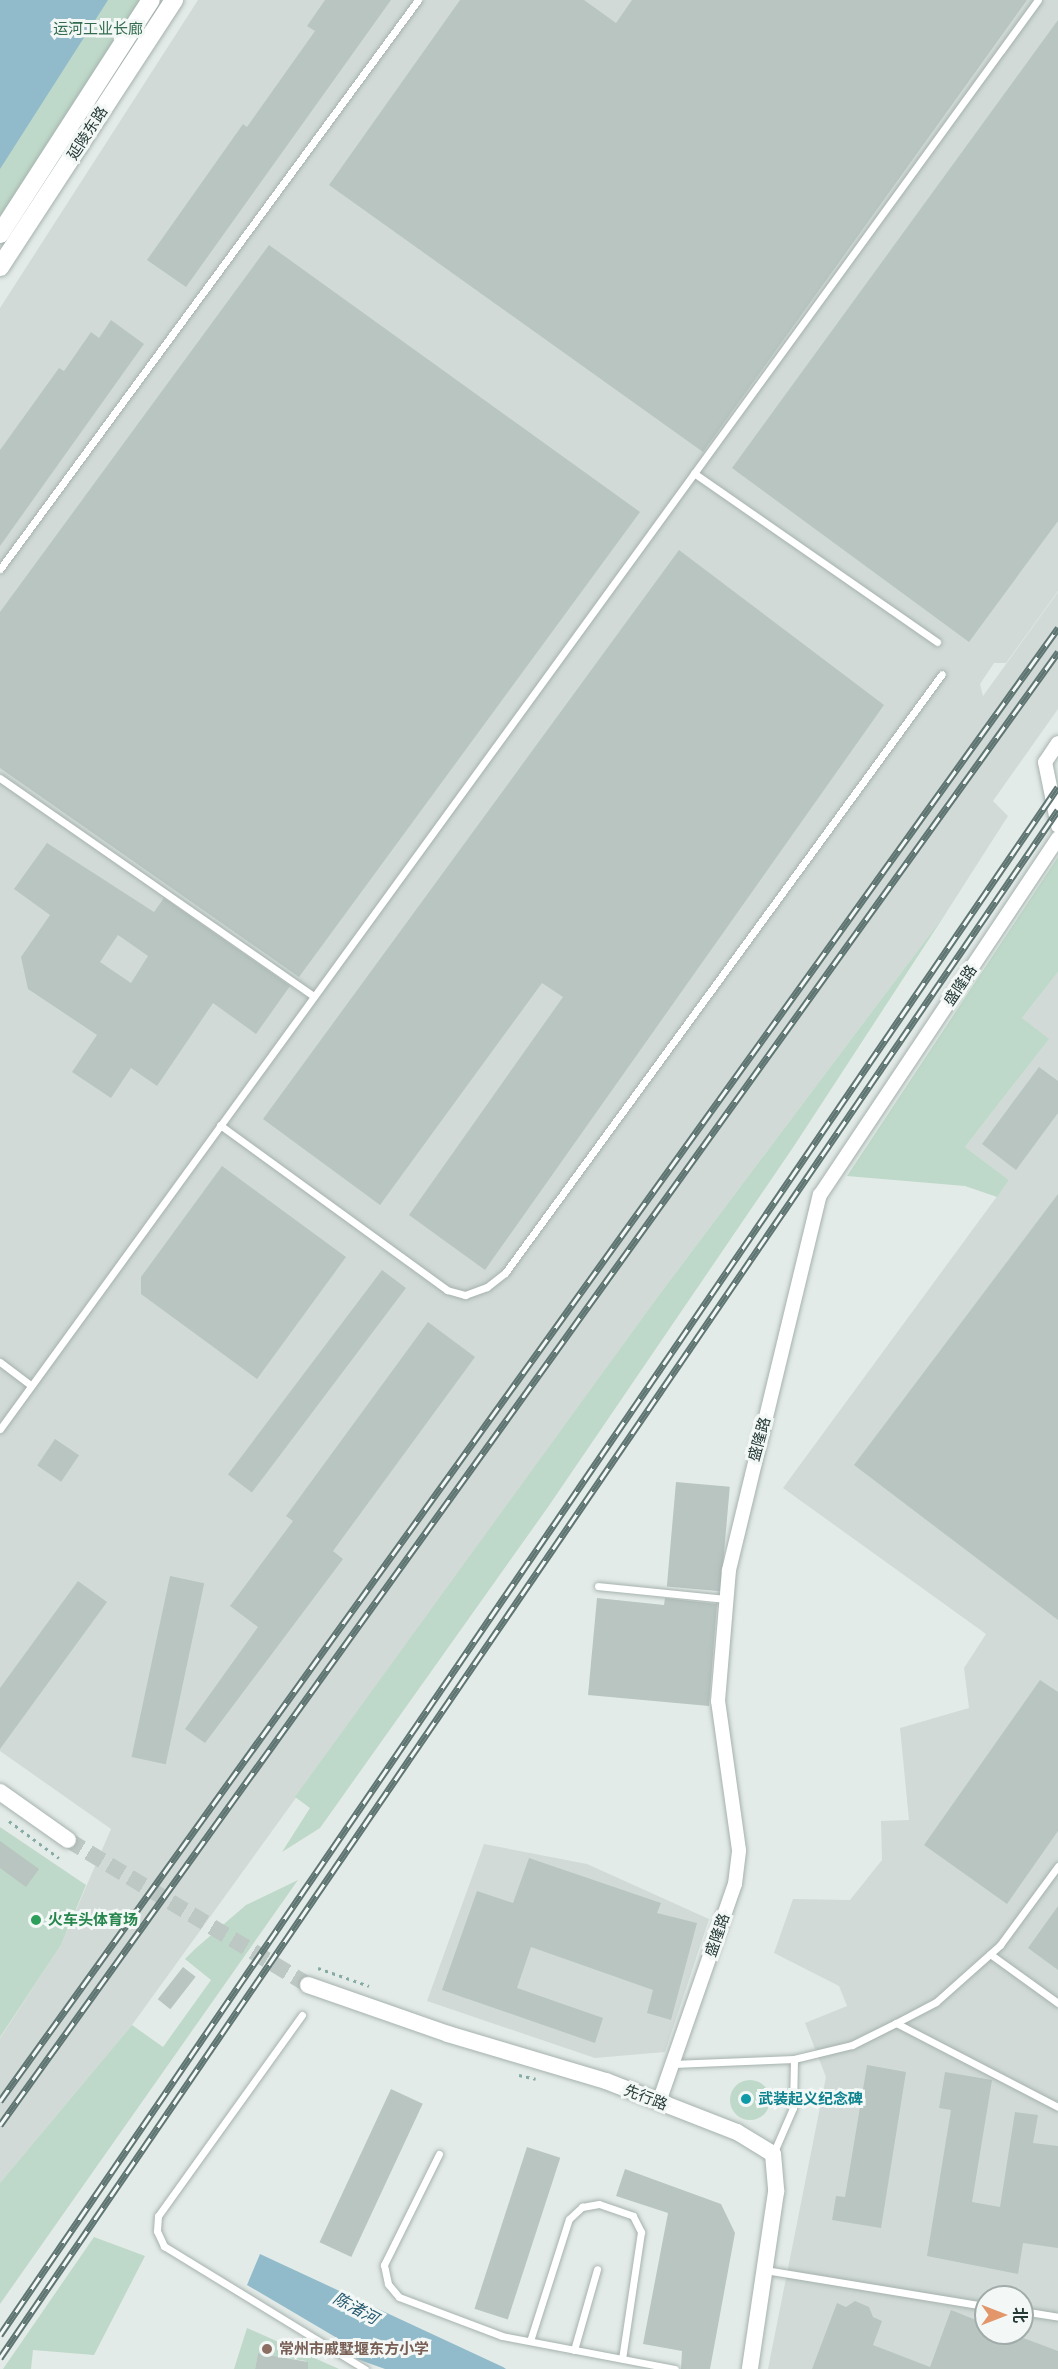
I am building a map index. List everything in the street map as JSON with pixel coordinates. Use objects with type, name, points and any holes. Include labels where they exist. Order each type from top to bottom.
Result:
[{"type":"main road","name":"延陵东路","points":[[0,234],[151,0]]},
{"type":"main road","name":"延陵东路","points":[[0,267],[174,0]]},
{"type":"street","points":[[1058,743],[1045,762],[1058,825]]},
{"type":"street","name":"盛隆路","points":[[659,2102],[735,1884],[739,1851],[718,1701],[727,1599],[746,1486],[820,1195],[1058,838]]},
{"type":"street","points":[[0,1792],[68,1840]]},
{"type":"street","name":"先行路","points":[[308,1985],[659,2102],[737,2132],[773,2154]]},
{"type":"street","points":[[750,2369],[776,2192],[773,2154]]},
{"type":"lane","points":[[0,569],[418,0]]},
{"type":"lane","points":[[0,1429],[1038,0]]},
{"type":"lane","points":[[694,473],[937,642]]},
{"type":"lane","points":[[220,1125],[447,1290],[465,1295],[487,1287],[506,1273],[942,674]]},
{"type":"lane","points":[[0,778],[314,996]]},
{"type":"lane","points":[[0,1362],[31,1385]]},
{"type":"lane","points":[[598,1586],[727,1599]]},
{"type":"lane","points":[[672,2064],[794,2059],[852,2045],[896,2023],[936,2002],[990,1954],[1058,1866]]},
{"type":"lane","points":[[990,1954],[1058,2003]]},
{"type":"lane","points":[[302,2015],[158,2216],[157,2231],[164,2246],[365,2369]]},
{"type":"lane","points":[[896,2023],[1058,2107]]},
{"type":"lane","points":[[773,2154],[793,2108],[794,2059]]},
{"type":"lane","points":[[438,2154],[393,2240],[384,2265],[388,2284],[399,2296],[502,2336],[675,2369]]},
{"type":"lane","points":[[530,2342],[569,2219],[582,2206],[599,2204],[633,2216],[641,2232],[642,2248],[622,2359]]},
{"type":"lane","points":[[574,2350],[597,2269]]},
{"type":"lane","points":[[765,2270],[974,2304]]},
{"type":"lane","points":[[1034,2314],[1058,2317]]},
{"type":"path","points":[[0,1815],[59,1858]]},
{"type":"shaded area","points":[[198,0],[1058,0],[1058,591],[1006,663],[994,663],[980,684],[983,696],[1058,592],[1058,709],[993,801],[1008,816],[946,913],[656,1299],[132,2025],[0,2183],[0,2038],[61,1945],[111,1829],[0,1751],[0,308]]},
{"type":"shaded area","points":[[1058,972],[1058,2369],[768,2369],[826,2077],[805,2023],[847,2006],[839,1986],[774,1953],[793,1899],[850,1900],[882,1860],[881,1821],[909,1820],[900,1728],[969,1708],[964,1668],[986,1634],[783,1488],[1009,1180],[965,1147],[1048,1040],[1022,1018]]},
{"type":"shaded area","points":[[484,1844],[587,1864],[709,1919],[665,2052],[595,2058],[427,2001]]},
{"type":"green space","name":"运河工业长廊","points":[[89,0],[145,0],[0,217],[0,140]]},
{"type":"green space","points":[[1058,857],[1058,972],[1022,1018],[1049,1039],[965,1147],[1009,1180],[997,1197],[965,1186],[847,1176]]},
{"type":"green space","points":[[946,913],[794,1146],[548,1507],[320,1828],[282,1852],[310,1808],[295,1797],[656,1299]]},
{"type":"green space","name":"火车头体育场","points":[[0,1827],[86,1885],[61,1945],[0,2037]]},
{"type":"green space","points":[[298,1880],[0,2304],[0,2183],[132,2025],[163,2047],[211,1980],[185,1959],[246,1905]]},
{"type":"green space","points":[[750,2080],[764,2086],[770,2100],[764,2114],[750,2120],[736,2114],[730,2100],[736,2086]]},
{"type":"green space","points":[[94,2237],[145,2256],[94,2355],[33,2350],[31,2369],[3,2369]]},
{"type":"green space","name":"常州市戚墅堰东方小学","points":[[247,2328],[339,2369],[305,2369],[306,2361],[258,2353],[255,2369],[234,2369]]},
{"type":"water","points":[[0,0],[108,0],[0,169]]},
{"type":"water","name":"陈渚河","points":[[260,2254],[506,2369],[385,2369],[357,2359],[337,2338],[247,2285]]},
{"type":"building","points":[[325,0],[391,0],[186,287],[147,260],[243,124],[247,127],[315,31],[307,26]]},
{"type":"building","points":[[460,0],[584,0],[616,23],[632,0],[1027,0],[703,452],[329,185]]},
{"type":"building","points":[[1058,20],[1058,521],[969,642],[732,468]]},
{"type":"building","points":[[269,245],[640,512],[299,977],[0,768],[0,612]]},
{"type":"building","points":[[111,320],[144,344],[0,546],[0,450],[59,368],[64,371],[91,332],[99,338]]},
{"type":"building","points":[[679,550],[884,705],[485,1270],[409,1215],[563,997],[542,983],[380,1205],[263,1119]]},
{"type":"building","points":[[47,843],[154,912],[164,898],[290,986],[256,1034],[213,1003],[157,1086],[131,1068],[111,1098],[72,1072],[97,1035],[28,989],[21,957],[50,915],[14,889]],"holes":[[[118,935],[148,956],[131,983],[100,962]]]},
{"type":"building","points":[[1039,1067],[1058,1081],[1058,1113],[1016,1170],[982,1144]]},
{"type":"building","points":[[222,1166],[346,1257],[257,1379],[141,1294],[141,1277]]},
{"type":"building","points":[[1058,1194],[1058,1620],[854,1465]]},
{"type":"building","points":[[382,1270],[406,1288],[252,1493],[228,1474]]},
{"type":"building","points":[[428,1322],[475,1357],[333,1551],[343,1559],[205,1743],[185,1729],[258,1627],[230,1606],[293,1521],[286,1516]]},
{"type":"building","points":[[55,1439],[79,1455],[61,1482],[37,1466]]},
{"type":"building","points":[[676,1482],[730,1487],[721,1591],[667,1587]]},
{"type":"building","points":[[170,1576],[204,1583],[166,1764],[132,1757]]},
{"type":"building","points":[[78,1581],[107,1602],[0,1749],[0,1688]]},
{"type":"building","points":[[597,1598],[664,1605],[665,1598],[717,1604],[709,1706],[588,1695]]},
{"type":"building","points":[[1040,1680],[1058,1692],[1058,1831],[1007,1904],[924,1845]]},
{"type":"building","points":[[0,1841],[39,1869],[26,1887],[0,1868]]},
{"type":"building","points":[[529,1858],[661,1903],[657,1913],[697,1923],[671,2020],[647,2013],[653,1990],[531,1947],[517,1988],[603,2018],[595,2043],[442,1990],[477,1891],[513,1903]]},
{"type":"building","points":[[1058,1906],[1058,1970],[1028,1948]]},
{"type":"building","points":[[183,1967],[196,1977],[170,2009],[158,1999]]},
{"type":"building","points":[[867,2065],[906,2072],[881,2228],[832,2220],[836,2196],[845,2197]]},
{"type":"building","points":[[945,2072],[992,2080],[972,2202],[1000,2207],[1015,2112],[1038,2115],[1033,2143],[1058,2146],[1058,2248],[1023,2243],[1018,2274],[927,2256],[951,2110],[939,2108]]},
{"type":"building","points":[[391,2089],[423,2104],[351,2257],[320,2242]]},
{"type":"building","points":[[527,2147],[560,2158],[508,2319],[474,2309]]},
{"type":"building","points":[[625,2169],[721,2204],[735,2233],[710,2369],[681,2369],[682,2351],[643,2344],[668,2213],[616,2196]]},
{"type":"building","points":[[855,2301],[869,2307],[873,2317],[882,2321],[873,2345],[930,2367],[951,2310],[974,2319],[974,2345],[1034,2345],[1034,2342],[1058,2351],[1058,2369],[812,2369],[837,2303],[846,2307]]},
{"type":"building","points":[[258,2353],[308,2362],[308,2369],[255,2369]]},
{"type":"tunnel","points":[[68,1840],[308,1985]]},
{"type":"railway","points":[[0,2101],[1058,628]]},
{"type":"railway","points":[[0,2125],[1058,652]]},
{"type":"railway","points":[[0,2335],[1058,787]]},
{"type":"railway","points":[[0,2358],[1058,810]]},
{"type":"place","name":"火车头体育场","points":[[36,1920]]},
{"type":"place","name":"武装起义纪念碑","points":[[746,2099]]},
{"type":"place","name":"常州市戚墅堰东方小学","points":[[267,2349]]}]
